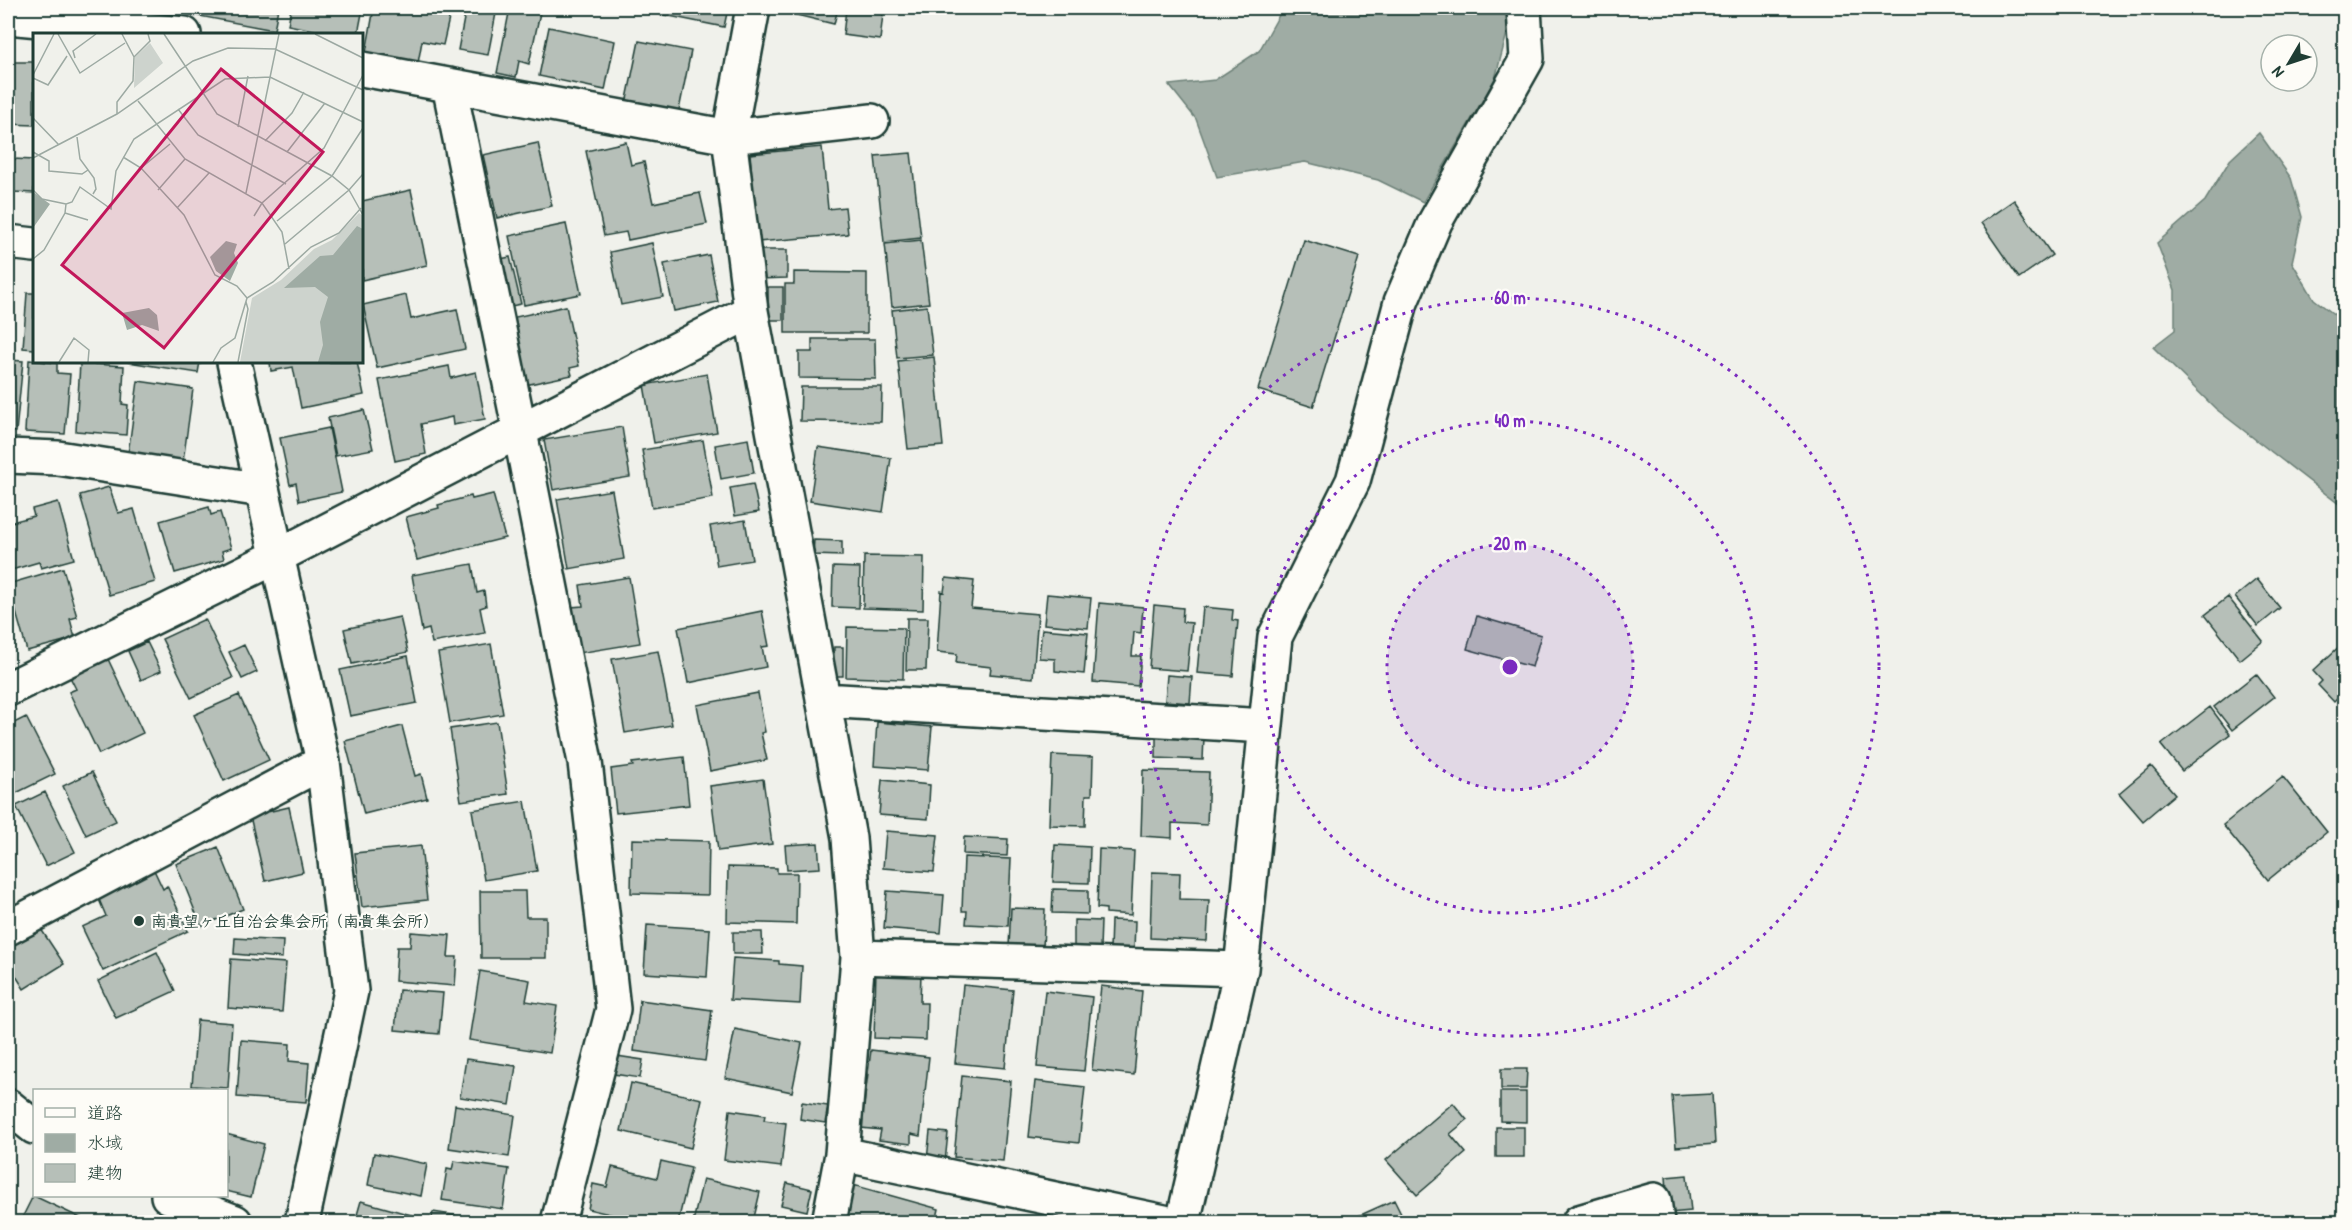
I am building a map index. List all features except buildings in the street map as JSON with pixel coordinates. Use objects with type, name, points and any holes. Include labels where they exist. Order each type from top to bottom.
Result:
[{"type":"street","points":[[753,8],[729,137],[751,312],[849,838],[858,957],[842,1154],[829,1222]]},
{"type":"street","points":[[1183,1222],[1241,969],[1275,637],[1353,481],[1401,302],[1435,222],[1527,59],[1524,8]]},
{"type":"street","points":[[8,18],[173,27]]},
{"type":"street","points":[[363,69],[729,137],[872,121]]},
{"type":"street","points":[[449,86],[585,762],[613,1009],[558,1222]]},
{"type":"street","points":[[8,242],[33,244]]},
{"type":"street","points":[[8,689],[278,556],[751,312]]},
{"type":"street","points":[[234,363],[323,762],[351,991],[302,1222]]},
{"type":"street","points":[[8,456],[58,458],[262,490]]},
{"type":"street","points":[[823,700],[1266,726]]},
{"type":"street","points":[[8,928],[323,762]]},
{"type":"street","points":[[858,957],[1241,969]]},
{"type":"street","points":[[8,1106],[33,1126]]},
{"type":"street","points":[[842,1154],[1164,1222]]},
{"type":"street","points":[[171,1197],[235,1222]]},
{"type":"street","points":[[1579,1222],[1654,1200],[1657,1222]]},
{"type":"water","points":[[1283,8],[1505,8],[1510,22],[1495,79],[1423,202],[1378,180],[1305,162],[1217,177],[1196,119],[1169,85],[1215,80],[1259,51]]},
{"type":"water","points":[[2259,133],[2291,178],[2302,217],[2292,262],[2314,299],[2344,322],[2344,508],[2216,409],[2153,347],[2175,330],[2175,290],[2157,243],[2205,201],[2230,160]]},
{"type":"place","name":"南貴望ヶ丘自治会集会所（南貴集会所）","points":[[139,921]]}]
